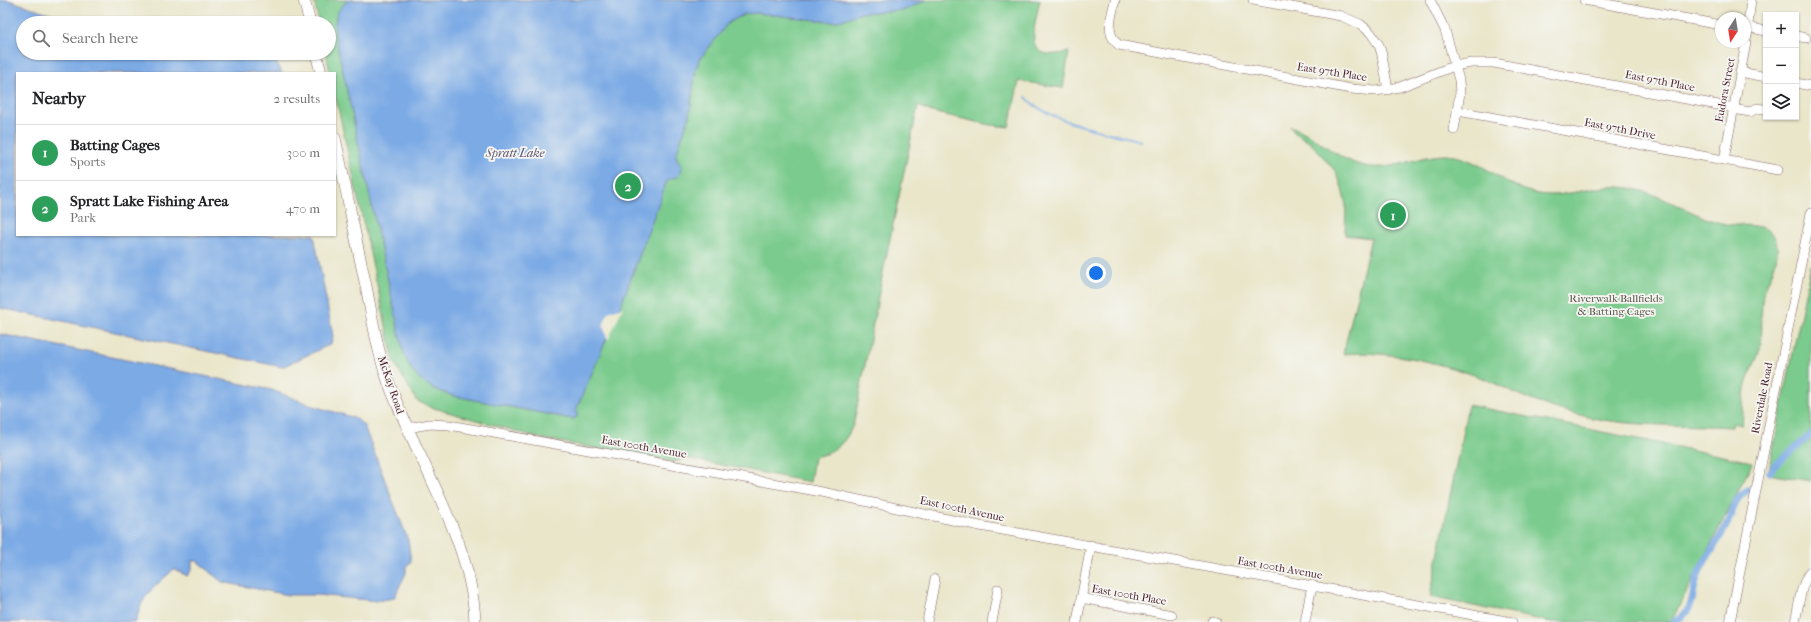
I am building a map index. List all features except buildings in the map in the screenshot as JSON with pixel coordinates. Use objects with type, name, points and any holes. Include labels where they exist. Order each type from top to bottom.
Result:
[{"type":"main road","points":[[304,0],[308,16]]},
{"type":"main road","points":[[318,60],[321,72]]},
{"type":"main road","name":"McKay Road","points":[[336,143],[376,339],[386,374],[407,428],[442,503],[468,570],[472,590],[475,622]]},
{"type":"street","name":"East 97th Place","points":[[1115,0],[1110,33],[1114,42],[1123,46],[1351,89],[1376,91],[1388,90],[1407,86],[1440,70],[1454,66],[1483,62],[1508,64],[1750,112],[1757,108],[1763,109]]},
{"type":"street","points":[[1254,0],[1341,16],[1360,24],[1370,32],[1379,44],[1388,90]]},
{"type":"street","points":[[1430,0],[1445,30],[1460,87],[1458,111],[1454,130]]},
{"type":"street","points":[[1584,0],[1715,24]]},
{"type":"street","name":"Eudora Street","points":[[1749,12],[1751,0]]},
{"type":"street","points":[[1751,30],[1763,31]]},
{"type":"street","points":[[1799,37],[1806,38]]},
{"type":"street","name":"Eudora Street","points":[[1724,160],[1743,48]]},
{"type":"street","points":[[1740,72],[1763,76]]},
{"type":"street","points":[[1799,84],[1811,86]]},
{"type":"street","name":"East 97th Drive","points":[[1458,111],[1778,170]]},
{"type":"street","name":"Riverdale Road","points":[[1730,622],[1811,214]]},
{"type":"street","name":"East 100th Avenue","points":[[407,428],[430,424],[449,425],[822,492],[980,526],[1512,622]]},
{"type":"street","points":[[1077,622],[1091,545]]},
{"type":"street","points":[[1795,622],[1806,578],[1811,571]]},
{"type":"street","points":[[927,622],[935,579]]},
{"type":"street","points":[[1305,622],[1312,585]]},
{"type":"street","points":[[992,622],[998,589]]},
{"type":"street","name":"East 100th Place","points":[[1081,598],[1172,615]]},
{"type":"green space","points":[[314,0],[1040,0],[1034,33],[1034,42],[1037,49],[1043,53],[1054,54],[1069,52],[1063,88],[1019,81],[1009,127],[990,125],[932,112],[918,106],[884,267],[854,422],[848,435],[839,446],[828,453],[814,457],[810,482],[685,458],[674,462],[543,439],[430,407],[417,401],[394,362],[336,99],[336,72],[330,72],[327,60],[336,60],[336,16],[317,16]]},
{"type":"green space","name":"Riverwalk Ballfields & Batting Cages","points":[[1290,126],[1309,135],[1335,153],[1354,163],[1365,166],[1386,167],[1446,155],[1468,160],[1509,183],[1530,192],[1550,195],[1598,188],[1621,187],[1655,195],[1705,218],[1715,221],[1732,225],[1755,226],[1768,230],[1776,241],[1777,255],[1763,296],[1762,336],[1757,358],[1745,388],[1742,425],[1733,423],[1732,427],[1654,425],[1615,422],[1563,411],[1524,397],[1477,376],[1445,366],[1411,358],[1377,354],[1343,354],[1371,238],[1345,235],[1346,205],[1336,172],[1312,144],[1294,132]]},
{"type":"green space","points":[[1811,265],[1811,481],[1768,474]]},
{"type":"green space","points":[[1468,405],[1753,462],[1671,622],[1551,622],[1430,597]]},
{"type":"water","points":[[0,0],[8,0],[58,16],[16,16],[16,60],[275,60],[281,72],[16,72],[16,236],[314,236],[333,336],[331,344],[282,367],[0,308]]},
{"type":"water","name":"Spratt Lake","points":[[348,0],[926,0],[905,10],[861,13],[833,22],[757,13],[745,14],[728,23],[700,59],[696,68],[689,117],[676,155],[682,166],[678,177],[667,181],[621,305],[576,410],[578,413],[577,417],[572,419],[444,393],[427,385],[414,373],[409,365],[402,346],[336,40],[337,15],[338,11]]},
{"type":"water","points":[[0,334],[272,390],[313,406],[356,418],[364,426],[408,540],[411,561],[406,567],[406,573],[394,598],[377,601],[317,595],[288,595],[222,582],[197,561],[192,561],[192,570],[187,576],[174,569],[155,586],[141,604],[136,622],[0,622]]},
{"type":"pier","points":[[623,307],[608,340],[603,326],[608,312]]},
{"type":"waterway","points":[[1026,97],[1047,113],[1079,125],[1141,141]]},
{"type":"waterway","points":[[1770,472],[1775,465],[1811,435]]},
{"type":"waterway","points":[[1674,622],[1682,617],[1687,611],[1700,570],[1724,531],[1737,500],[1748,490]]},
{"type":"place","name":"Spratt Lake Fishing Area","points":[[628,186]]},
{"type":"place","name":"Batting Cages","points":[[1393,215]]}]
